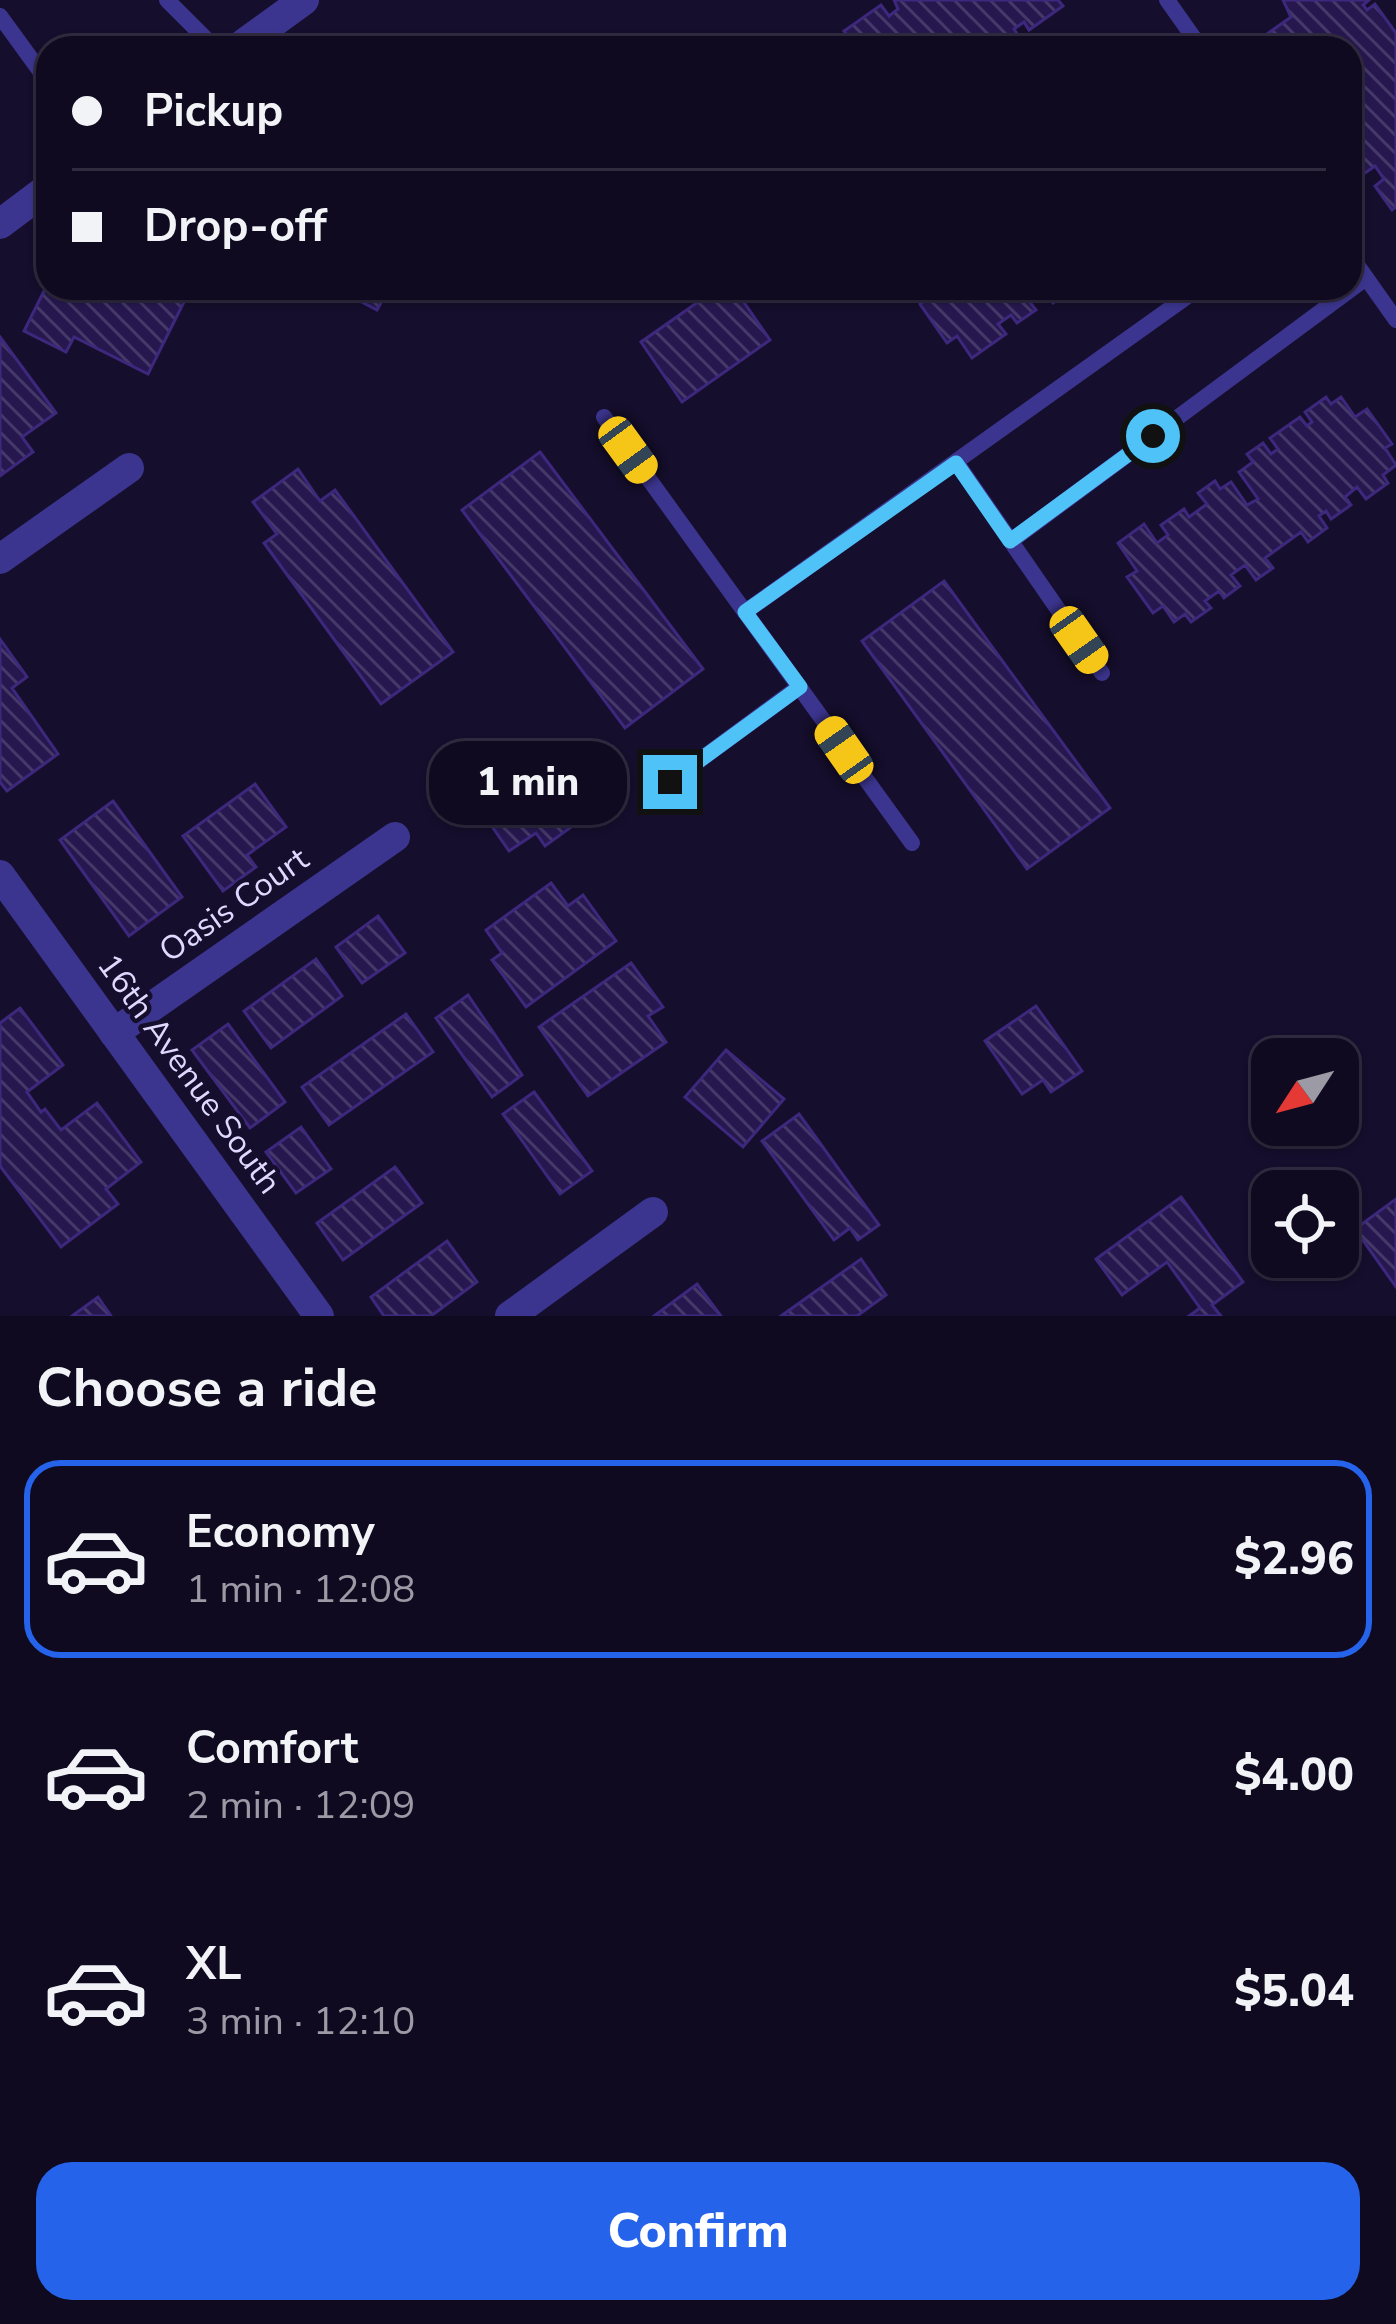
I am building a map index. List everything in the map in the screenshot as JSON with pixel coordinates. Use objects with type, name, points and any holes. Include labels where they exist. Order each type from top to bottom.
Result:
[{"type":"street","points":[[254,36],[304,0]]},
{"type":"street","points":[[0,224],[36,197]]},
{"type":"street","points":[[0,559],[129,468]]},
{"type":"street","name":"Oasis Court","points":[[114,1033],[395,837]]},
{"type":"street","name":"16th Avenue South","points":[[0,875],[319,1316]]},
{"type":"street","points":[[510,1316],[653,1212]]},
{"type":"lane","points":[[167,0],[203,36]]},
{"type":"lane","points":[[1167,0],[1192,36]]},
{"type":"lane","points":[[0,16],[36,66]]},
{"type":"lane","points":[[1362,272],[1396,320]]},
{"type":"lane","points":[[1362,281],[1366,278]]},
{"type":"lane","points":[[745,612],[1182,300]]},
{"type":"lane","points":[[1010,541],[1336,300]]},
{"type":"lane","points":[[604,417],[912,844]]},
{"type":"lane","points":[[956,463],[1102,674]]},
{"type":"lane","points":[[670,782],[800,687]]},
{"type":"building","points":[[894,0],[1058,0],[1063,6],[1029,30],[1024,22],[1014,29],[1018,36],[848,36],[844,31],[881,5],[889,16],[898,9]]},
{"type":"building","points":[[1283,0],[1369,0],[1363,5],[1367,10],[1375,4],[1396,33],[1396,207],[1392,210],[1375,186],[1384,179],[1375,166],[1365,173],[1362,169],[1362,36],[1267,34],[1291,17]]},
{"type":"building","points":[[40,300],[185,300],[148,374],[74,337],[66,352],[24,331]]},
{"type":"building","points":[[358,300],[382,300],[377,310]]},
{"type":"building","points":[[701,300],[742,300],[770,340],[682,402],[641,342]]},
{"type":"building","points":[[926,300],[1028,300],[1036,310],[1017,323],[1011,315],[998,324],[1006,334],[972,358],[957,336],[947,343],[920,304]]},
{"type":"building","points":[[0,337],[56,413],[22,437],[33,452],[0,476]]},
{"type":"building","points":[[1326,397],[1331,404],[1341,397],[1355,417],[1367,409],[1392,444],[1385,448],[1396,465],[1383,475],[1388,483],[1366,499],[1357,487],[1345,497],[1351,505],[1331,519],[1326,511],[1319,516],[1327,528],[1308,542],[1301,532],[1265,558],[1273,568],[1256,580],[1245,565],[1231,575],[1240,586],[1224,598],[1219,591],[1205,601],[1211,608],[1191,622],[1185,614],[1174,622],[1163,606],[1153,613],[1127,577],[1137,571],[1118,543],[1144,524],[1157,543],[1168,535],[1161,525],[1184,509],[1189,517],[1207,504],[1198,493],[1215,481],[1220,489],[1231,482],[1247,505],[1258,499],[1239,472],[1253,462],[1247,454],[1263,443],[1271,454],[1278,449],[1270,438],[1300,417],[1307,426],[1312,422],[1305,412]]},
{"type":"building","points":[[540,452],[703,669],[625,728],[462,510]]},
{"type":"building","points":[[298,469],[320,501],[335,490],[453,652],[381,704],[264,543],[277,534],[253,502]]},
{"type":"building","points":[[944,581],[1110,808],[1027,869],[862,641]]},
{"type":"building","points":[[0,639],[27,677],[12,688],[58,754],[7,791],[0,782]]},
{"type":"building","points":[[536,741],[588,815],[545,846],[536,833],[509,851],[475,802],[498,786],[490,774]]},
{"type":"building","points":[[255,784],[286,827],[247,855],[256,867],[223,891],[183,836]]},
{"type":"building","points":[[113,801],[182,897],[129,936],[60,840]]},
{"type":"building","points":[[551,883],[568,906],[583,895],[616,941],[526,1007],[492,960],[502,953],[486,930]]},
{"type":"building","points":[[378,916],[405,953],[362,983],[336,947]]},
{"type":"building","points":[[316,959],[342,996],[271,1048],[244,1011]]},
{"type":"building","points":[[631,963],[663,1007],[648,1016],[666,1042],[588,1096],[539,1027]]},
{"type":"building","points":[[468,995],[522,1075],[492,1097],[436,1018]]},
{"type":"building","points":[[1036,1006],[1082,1071],[1051,1092],[1043,1080],[1022,1094],[985,1041]]},
{"type":"building","points":[[20,1008],[63,1065],[27,1092],[41,1112],[45,1109],[61,1130],[97,1103],[141,1162],[106,1189],[118,1204],[61,1247],[0,1166],[0,1023]]},
{"type":"building","points":[[406,1014],[433,1052],[329,1125],[302,1087]]},
{"type":"building","points":[[228,1024],[285,1102],[250,1128],[192,1050]]},
{"type":"building","points":[[726,1050],[784,1099],[743,1147],[685,1097]]},
{"type":"building","points":[[534,1092],[592,1171],[560,1194],[503,1114]]},
{"type":"building","points":[[799,1114],[879,1225],[858,1240],[850,1228],[834,1240],[762,1141]]},
{"type":"building","points":[[301,1127],[331,1169],[296,1193],[266,1152]]},
{"type":"building","points":[[395,1167],[422,1203],[343,1260],[317,1223]]},
{"type":"building","points":[[1181,1197],[1243,1282],[1212,1305],[1221,1316],[1189,1316],[1200,1308],[1167,1262],[1122,1295],[1096,1259]]},
{"type":"building","points":[[1396,1199],[1396,1287],[1359,1235],[1359,1226]]},
{"type":"building","points":[[447,1241],[477,1282],[431,1316],[384,1316],[371,1297]]},
{"type":"building","points":[[861,1259],[886,1295],[857,1316],[781,1316]]},
{"type":"building","points":[[697,1284],[721,1316],[654,1316]]},
{"type":"building","points":[[98,1297],[111,1316],[72,1316]]},
{"type":"route","points":[[670,782],[800,687],[745,612],[956,463],[1010,541],[1153,436]]}]
